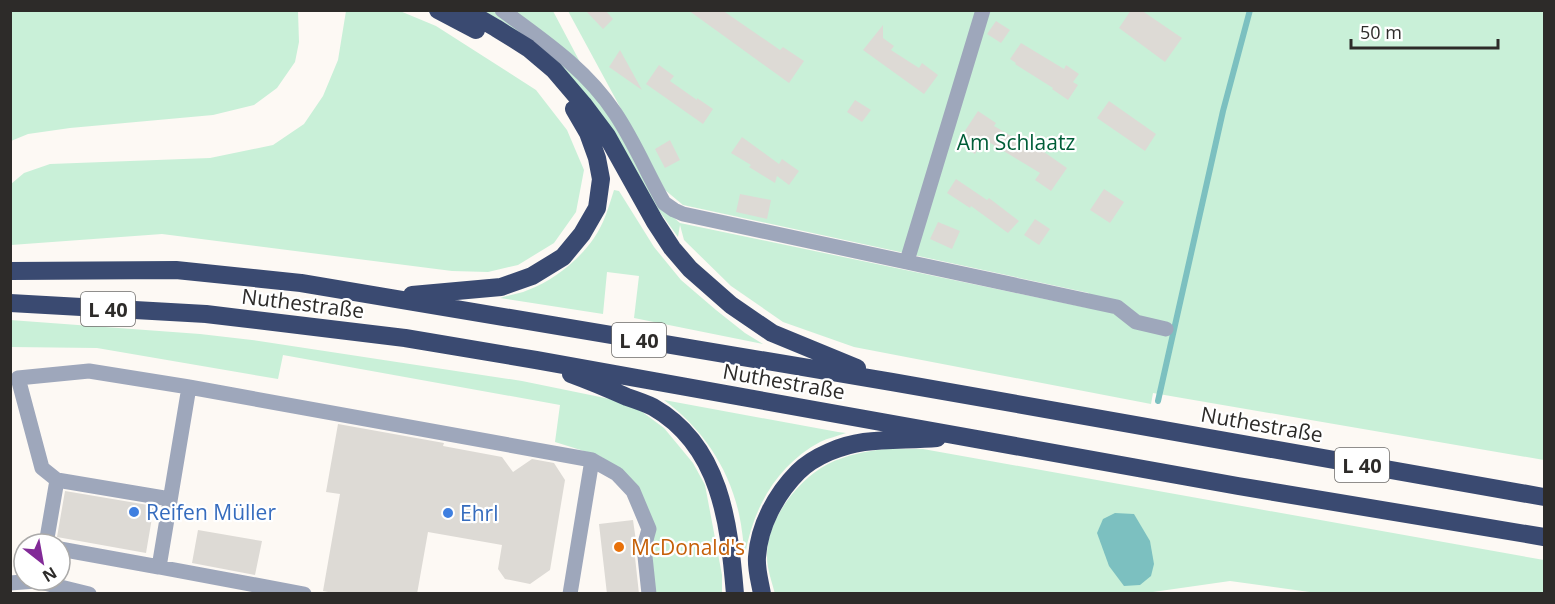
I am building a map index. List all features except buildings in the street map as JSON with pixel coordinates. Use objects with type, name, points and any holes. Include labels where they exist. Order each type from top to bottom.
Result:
[{"type":"highway","points":[[385,297],[501,286],[532,276],[563,257],[582,234],[597,208],[601,180],[597,158],[588,133],[573,108],[546,78],[510,49],[438,10]]},
{"type":"highway","points":[[465,10],[528,48],[554,70],[607,136],[672,248],[690,269],[731,305],[772,333],[892,382]]},
{"type":"highway","name":"Nuthestraße","points":[[10,271],[176,270],[301,283],[892,382],[1545,497]]},
{"type":"highway","name":"Nuthestraße","points":[[10,303],[206,314],[405,338],[1238,486],[1545,537]]},
{"type":"highway","points":[[536,360],[653,407],[681,427],[707,460],[722,503],[732,558],[735,594]]},
{"type":"highway","points":[[762,594],[757,559],[760,537],[769,512],[782,490],[799,470],[829,452],[863,442],[962,436]]},
{"type":"street","points":[[502,10],[583,73],[616,114],[664,202],[674,210],[683,214],[1117,307],[1136,322],[1166,329]]},
{"type":"street","points":[[907,261],[983,10]]},
{"type":"street","points":[[170,499],[57,480],[42,468],[18,378],[89,371],[592,460],[617,474],[633,491],[637,500],[649,529],[644,547],[649,594]]},
{"type":"street","points":[[159,567],[189,387]]},
{"type":"street","points":[[570,594],[592,460]]},
{"type":"street","points":[[48,532],[57,480]]},
{"type":"street","points":[[72,551],[304,594]]},
{"type":"street","points":[[10,583],[36,581],[89,594]]},
{"type":"green space","points":[[11,10],[298,11],[299,42],[295,62],[277,88],[254,105],[213,115],[28,134],[11,141]]},
{"type":"green space","points":[[346,11],[400,11],[436,26],[536,90],[567,130],[584,170],[576,212],[554,243],[518,265],[488,272],[452,271],[162,234],[11,245],[11,184],[24,173],[50,164],[210,158],[273,145],[304,124],[323,96],[338,60]]},
{"type":"green space","name":"Am Schlaatz","points":[[484,11],[493,11],[525,33],[586,85],[610,117],[653,194],[662,207],[680,223],[1088,308],[1089,293],[683,205],[665,190],[568,11],[1544,11],[1544,460],[1153,393],[1151,404],[854,347],[783,322],[731,286],[684,240],[680,225],[678,237],[543,51],[502,21]]},
{"type":"green space","points":[[510,11],[553,11],[581,64]]},
{"type":"green space","points":[[614,190],[619,191],[654,247],[681,280],[745,333],[763,344],[634,318],[639,276],[607,272],[603,314],[500,298],[538,286],[573,262],[598,233]]},
{"type":"green space","points":[[10,320],[252,340],[522,381],[610,399],[641,411],[664,428],[693,463],[705,485],[722,575],[722,593],[656,593],[630,477],[600,456],[555,442],[560,405],[283,355],[278,379],[97,348],[11,347]]},
{"type":"green space","points":[[664,400],[846,433],[823,441],[805,452],[779,475],[754,521],[745,555],[740,519],[721,465],[702,436]]},
{"type":"green space","points":[[886,449],[923,449],[1544,560],[1544,593],[1324,594],[1230,581],[1139,594],[775,594],[768,566],[768,543],[778,516],[795,491],[816,471],[828,464],[856,454]]},
{"type":"water","points":[[1115,513],[1134,514],[1150,541],[1154,564],[1151,576],[1140,585],[1124,586],[1109,566],[1097,533],[1103,519]]},
{"type":"waterway","points":[[1158,401],[1223,111],[1250,10]]},
{"type":"place","name":"Reifen Müller","points":[[134,512]]},
{"type":"place","name":"Ehrl","points":[[448,513]]},
{"type":"place","name":"McDonald's","points":[[619,547]]}]
